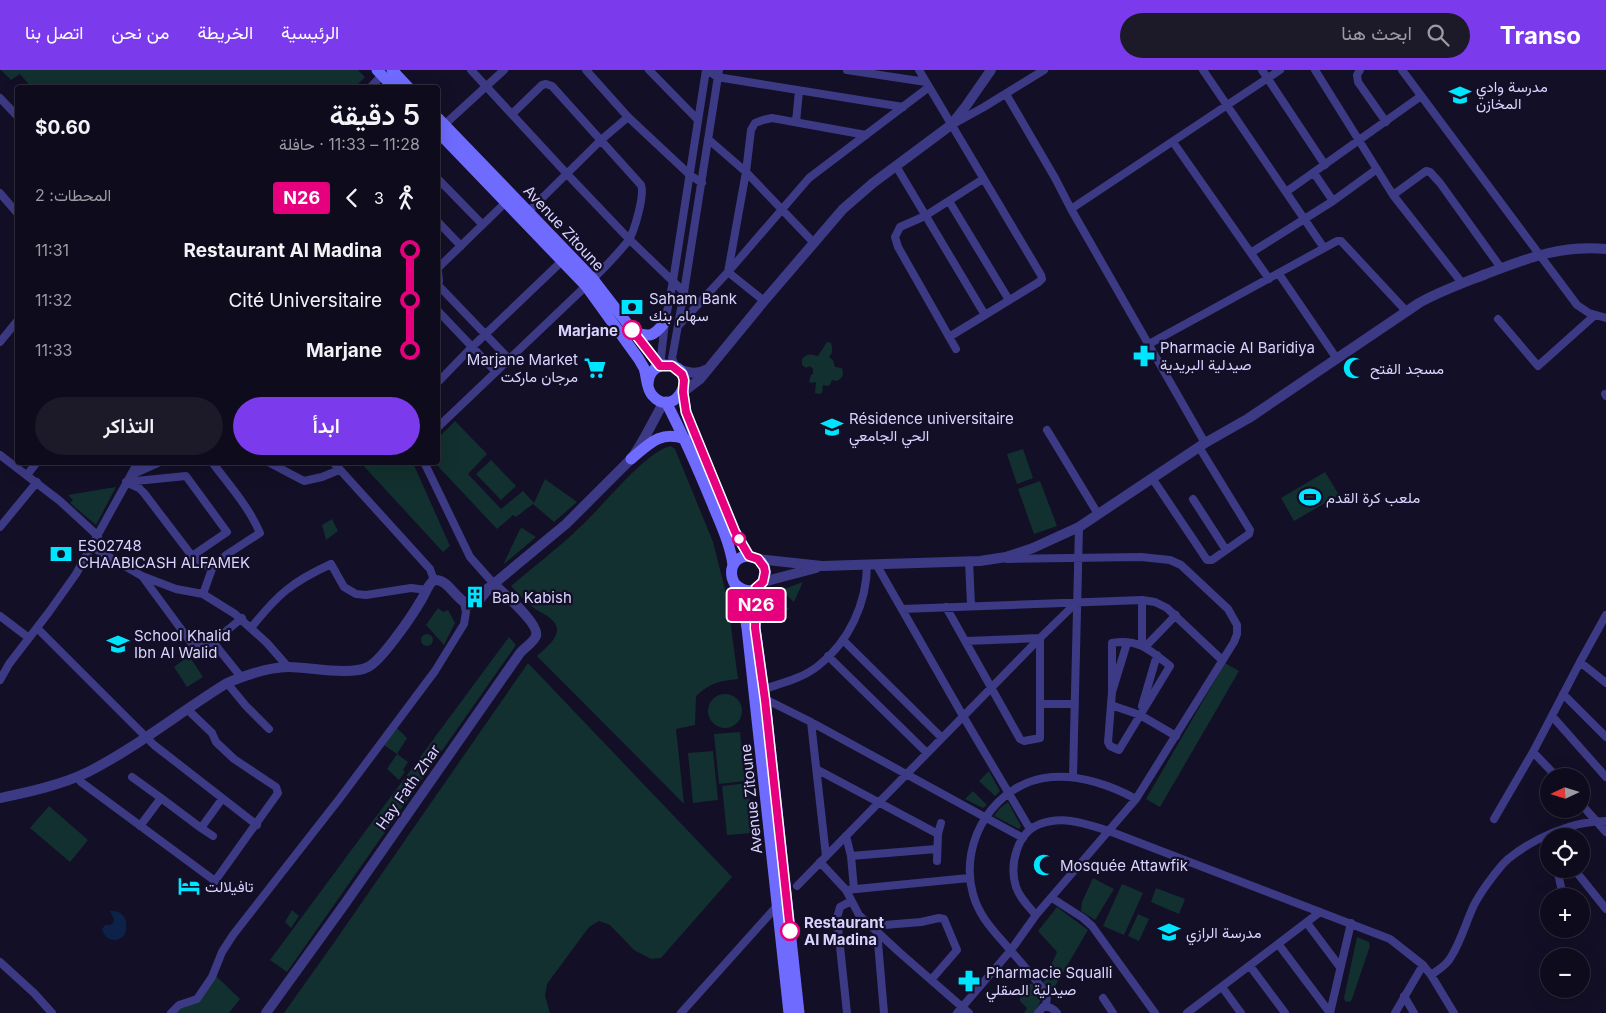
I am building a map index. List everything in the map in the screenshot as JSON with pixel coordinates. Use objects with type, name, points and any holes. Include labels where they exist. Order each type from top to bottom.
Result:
[{"type":"main road","points":[[384,72],[392,85]]},
{"type":"main road","points":[[384,72],[404,85]]},
{"type":"main road","name":"Avenue Zitoune","points":[[440,129],[562,261],[590,283],[644,369],[649,388]]},
{"type":"main road","name":"Avenue Zitoune","points":[[440,129],[529,211],[634,332],[660,366]]},
{"type":"main road","points":[[634,332],[644,336],[651,335],[664,322]]},
{"type":"main road","points":[[665,402],[685,439],[725,536],[733,565],[731,574],[734,584],[747,590],[760,585],[765,572],[762,563],[754,558],[735,532],[686,412],[683,392],[684,380],[677,368],[668,365],[660,366],[652,371],[649,388],[658,400],[665,402],[676,399],[683,392]]},
{"type":"main road","points":[[631,460],[650,442],[663,436],[685,439]]},
{"type":"main road","points":[[733,565],[740,558],[754,558]]},
{"type":"main road","name":"Avenue Zitoune","points":[[734,584],[742,600],[747,628],[789,1013]]},
{"type":"main road","name":"Avenue Zitoune","points":[[760,585],[755,628],[765,694],[799,1013]]},
{"type":"street","points":[[471,70],[629,240],[684,292]]},
{"type":"street","points":[[440,127],[504,70]]},
{"type":"street","points":[[586,70],[628,117],[690,175],[702,183]]},
{"type":"street","points":[[649,70],[698,120]]},
{"type":"street","points":[[660,366],[664,322],[674,281],[707,70],[799,91],[903,107]]},
{"type":"street","points":[[847,70],[927,85]]},
{"type":"street","points":[[919,70],[1042,279],[949,337]]},
{"type":"street","points":[[951,125],[991,70]]},
{"type":"street","points":[[683,392],[700,379],[843,209],[873,183],[951,125],[1044,70]]},
{"type":"street","points":[[1203,70],[1324,248]]},
{"type":"street","points":[[1262,70],[1325,165]]},
{"type":"street","points":[[1071,209],[1280,70]]},
{"type":"street","points":[[1315,70],[1393,195],[1462,283]]},
{"type":"street","points":[[1360,70],[1357,75],[1358,82],[1386,122]]},
{"type":"street","points":[[1402,70],[1577,304],[1583,310],[1606,318]]},
{"type":"street","points":[[373,85],[384,72]]},
{"type":"street","points":[[709,368],[693,374],[677,368],[672,358],[702,183],[718,74]]},
{"type":"street","points":[[440,425],[590,283],[629,240],[642,199],[643,190],[636,179],[555,88],[549,84],[542,85],[512,114]]},
{"type":"street","points":[[678,326],[810,178],[903,107],[927,85]]},
{"type":"street","points":[[796,122],[799,91]]},
{"type":"street","points":[[1006,94],[1149,344],[1202,445],[1250,530],[1249,534],[1212,560],[1207,560],[1152,478]]},
{"type":"street","points":[[1286,192],[1421,96]]},
{"type":"street","points":[[0,98],[15,114]]},
{"type":"street","points":[[529,211],[601,140],[628,117]]},
{"type":"street","points":[[728,272],[746,172],[751,130],[755,123],[772,118],[866,135]]},
{"type":"street","points":[[708,139],[746,172],[814,242]]},
{"type":"street","points":[[1173,142],[1270,279]]},
{"type":"street","points":[[896,166],[985,315]]},
{"type":"street","points":[[1252,252],[1304,220],[1377,169]]},
{"type":"street","points":[[1393,195],[1426,171],[1430,172],[1501,268]]},
{"type":"street","points":[[1314,173],[1332,201]]},
{"type":"street","points":[[956,349],[898,247],[895,237],[900,227],[925,216],[983,179]]},
{"type":"street","points":[[440,181],[482,224]]},
{"type":"street","points":[[0,193],[15,210]]},
{"type":"street","points":[[949,201],[1009,300]]},
{"type":"street","points":[[440,267],[506,202]]},
{"type":"street","points":[[440,224],[460,246]]},
{"type":"street","points":[[1149,344],[1337,241],[1341,241],[1407,312]]},
{"type":"street","points":[[992,560],[1018,554],[1079,527],[1202,445],[1249,418],[1435,294],[1538,254],[1561,250],[1606,249]]},
{"type":"street","points":[[440,380],[562,261]]},
{"type":"street","points":[[728,272],[764,301]]},
{"type":"street","points":[[1278,274],[1337,359]]},
{"type":"street","points":[[440,288],[510,359]]},
{"type":"street","points":[[440,313],[496,372]]},
{"type":"street","points":[[1498,319],[1538,366],[1595,315]]},
{"type":"street","points":[[0,342],[15,324]]},
{"type":"street","points":[[649,388],[653,403],[652,420]]},
{"type":"street","points":[[464,603],[477,599],[566,524],[631,460],[638,450],[652,420],[665,402]]},
{"type":"street","points":[[1047,430],[1098,514]]},
{"type":"street","points":[[0,455],[37,482],[98,536]]},
{"type":"street","points":[[27,475],[35,465]]},
{"type":"street","points":[[0,680],[9,664],[76,574],[136,465]]},
{"type":"street","points":[[129,479],[155,465]]},
{"type":"street","points":[[203,594],[212,569],[226,555],[260,533],[256,523],[214,465]]},
{"type":"street","points":[[274,465],[304,481],[322,477],[339,470]]},
{"type":"street","points":[[335,465],[430,569],[434,580]]},
{"type":"street","points":[[425,465],[470,557],[492,586]]},
{"type":"street","points":[[129,479],[186,476],[227,532],[192,556]]},
{"type":"street","points":[[129,479],[144,493],[192,556],[212,569]]},
{"type":"street","points":[[0,527],[37,482]]},
{"type":"street","points":[[1193,498],[1226,550]]},
{"type":"street","points":[[1073,777],[1079,527]]},
{"type":"street","points":[[92,547],[142,576],[176,589],[203,594],[242,618],[288,667]]},
{"type":"street","points":[[754,558],[822,566],[1157,557],[1181,565],[1228,609],[1235,620],[1237,634],[1136,799],[1036,915],[1011,950],[959,1010]]},
{"type":"street","points":[[969,561],[971,606]]},
{"type":"street","points":[[251,628],[282,593],[308,575],[331,564],[344,587],[356,594],[366,595],[412,588],[427,590]]},
{"type":"street","points":[[872,564],[902,609],[1030,829]]},
{"type":"street","points":[[765,694],[818,666],[843,640],[851,627],[862,600],[872,564]]},
{"type":"street","points":[[760,585],[822,566]]},
{"type":"street","points":[[142,576],[196,648],[213,642],[242,618]]},
{"type":"street","points":[[0,798],[60,783],[102,764],[226,683],[241,677],[275,668],[288,667],[355,671],[367,668],[378,660],[418,606],[434,580]]},
{"type":"street","points":[[171,1013],[180,1005],[197,999],[212,977],[222,952],[233,935],[340,798],[435,671],[464,624],[466,612],[464,603],[442,581],[434,580]]},
{"type":"street","name":"Hay Fath Zhar","points":[[266,1013],[350,897],[520,653],[536,636],[537,631],[532,622],[492,586]]},
{"type":"street","points":[[902,609],[1142,600],[1160,604],[1176,615],[1222,660]]},
{"type":"street","points":[[1142,600],[1144,645]]},
{"type":"street","points":[[798,886],[991,687],[1077,602]]},
{"type":"street","points":[[946,607],[1021,741],[1040,738],[1040,638]]},
{"type":"street","points":[[1144,645],[1176,615]]},
{"type":"street","points":[[1494,819],[1533,752],[1606,616]]},
{"type":"street","points":[[1,619],[29,638]]},
{"type":"street","points":[[37,628],[146,737],[257,825]]},
{"type":"street","points":[[966,641],[1040,638]]},
{"type":"street","points":[[843,640],[942,738]]},
{"type":"street","points":[[213,642],[241,677]]},
{"type":"street","points":[[1112,643],[1127,643],[1144,645],[1170,666],[1121,749],[1118,750],[1110,746],[1108,742],[1112,692],[1112,643]]},
{"type":"street","points":[[1112,692],[1127,643]]},
{"type":"street","points":[[1140,715],[1157,655]]},
{"type":"street","points":[[828,656],[927,753]]},
{"type":"street","points":[[1580,662],[1606,683]]},
{"type":"street","points":[[226,683],[269,729]]},
{"type":"street","points":[[765,694],[811,722],[1023,838]]},
{"type":"street","points":[[1563,694],[1606,737]]},
{"type":"street","points":[[1041,704],[1074,704]]},
{"type":"street","points":[[1111,705],[1140,715],[1176,736]]},
{"type":"street","points":[[77,776],[81,782],[216,882],[277,796],[276,788],[234,759],[216,742],[212,733],[187,709]]},
{"type":"street","points":[[1552,716],[1606,777]]},
{"type":"street","points":[[811,722],[818,770],[823,859],[850,890]]},
{"type":"street","points":[[1533,752],[1548,768]]},
{"type":"street","points":[[818,770],[938,834]]},
{"type":"street","points":[[132,777],[213,836]]},
{"type":"street","points":[[1046,1007],[1047,994],[982,916],[973,895],[969,878],[972,844],[985,818],[996,804],[1009,794],[1039,779],[1073,777],[1100,784],[1136,799]]},
{"type":"street","points":[[140,826],[161,798]]},
{"type":"street","points":[[201,828],[222,799]]},
{"type":"street","points":[[1590,814],[1606,832]]},
{"type":"street","points":[[1036,915],[1025,903],[1015,885],[1014,864],[1018,846],[1030,829],[1040,824],[1067,820],[1076,821],[1108,831],[1390,939],[1423,965],[1454,1013]]},
{"type":"street","points":[[1567,828],[1606,820]]},
{"type":"street","points":[[937,861],[936,849],[941,823]]},
{"type":"street","points":[[846,836],[851,856],[851,900],[856,910],[874,929],[931,980],[959,1010],[969,1013]]},
{"type":"street","points":[[1431,975],[1451,958],[1474,904],[1507,860],[1540,840]]},
{"type":"street","points":[[851,856],[936,849]]},
{"type":"street","points":[[850,890],[969,878]]},
{"type":"street","points":[[1581,878],[1606,909]]},
{"type":"street","points":[[1052,898],[1092,926],[1155,1013]]},
{"type":"street","points":[[847,1013],[837,918],[840,907],[851,900]]},
{"type":"street","points":[[681,1013],[777,906]]},
{"type":"street","points":[[1192,1012],[1320,912]]},
{"type":"street","points":[[874,929],[939,918],[944,919],[957,950],[931,980]]},
{"type":"street","points":[[1307,923],[1340,967]]},
{"type":"street","points":[[1330,1013],[1351,923]]},
{"type":"street","points":[[874,929],[884,1013]]},
{"type":"street","points":[[1278,945],[1330,1013]]},
{"type":"street","points":[[0,962],[34,993],[52,1013]]},
{"type":"street","points":[[1395,1013],[1423,965]]},
{"type":"street","points":[[1250,966],[1285,1013]]},
{"type":"street","points":[[1222,987],[1241,1013]]},
{"type":"street","points":[[1404,996],[1414,1013]]},
{"type":"street","points":[[1103,998],[1113,1013]]},
{"type":"street","points":[[1038,1013],[1042,1008],[1046,1007],[1054,1009],[1057,1013]]},
{"type":"green space","points":[[1,70],[358,70],[365,77],[357,85],[29,85],[20,74],[11,80]]},
{"type":"green space","points":[[827,342],[831,343],[832,347],[829,357],[833,360],[835,367],[842,368],[843,374],[837,381],[832,380],[830,385],[823,385],[822,393],[819,394],[815,393],[816,382],[811,383],[809,381],[813,374],[813,369],[810,366],[806,368],[802,365],[802,359],[809,354],[818,356]]},
{"type":"green space","points":[[455,421],[487,454],[468,474],[501,509],[523,491],[534,503],[545,479],[577,502],[554,522],[533,504],[516,517],[513,515],[497,529],[437,465],[440,465],[440,436]]},
{"type":"green space","points":[[671,446],[675,449],[713,542],[727,597],[738,679],[715,683],[696,696],[695,725],[676,729],[684,804],[537,656],[554,639],[557,629],[549,617],[531,606],[511,586],[588,520],[636,469],[660,450]]},
{"type":"green space","points":[[1023,449],[1033,478],[1017,484],[1007,454]]},
{"type":"green space","points":[[491,460],[516,486],[501,500],[476,474]]},
{"type":"green space","points":[[363,465],[414,465],[450,546],[443,552]]},
{"type":"green space","name":"ملعب كرة القدم","points":[[1325,472],[1339,495],[1294,521],[1281,498]]},
{"type":"green space","points":[[1040,481],[1057,526],[1034,534],[1018,489]]},
{"type":"green space","points":[[116,487],[96,525],[70,503],[73,500],[68,495]]},
{"type":"green space","points":[[332,519],[338,531],[326,540],[322,525]]},
{"type":"green space","points":[[522,528],[536,537],[503,565],[520,529]]},
{"type":"green space","points":[[803,582],[794,602],[781,590]]},
{"type":"green space","points":[[773,593],[789,609],[770,621],[765,597]]},
{"type":"green space","points":[[438,608],[443,612],[448,610],[455,623],[444,645],[426,625]]},
{"type":"green space","points":[[427,634],[433,640],[427,646],[421,640]]},
{"type":"green space","points":[[509,637],[516,645],[287,972],[270,960]]},
{"type":"green space","points":[[189,656],[203,677],[187,687],[174,667]]},
{"type":"green space","points":[[528,663],[732,877],[661,958],[651,959],[634,950],[610,925],[599,921],[589,927],[547,984],[545,996],[550,1013],[284,1013],[333,944]]},
{"type":"green space","points":[[1225,663],[1239,671],[1160,807],[1146,799]]},
{"type":"green space","points":[[725,694],[737,699],[742,711],[737,723],[725,728],[713,723],[708,711],[713,699]]},
{"type":"green space","points":[[397,728],[407,738],[397,754],[384,745]]},
{"type":"green space","points":[[740,732],[745,781],[719,784],[714,734]]},
{"type":"green space","points":[[713,751],[718,800],[693,803],[688,753]]},
{"type":"green space","points":[[397,754],[408,762],[403,770],[405,772],[399,780],[387,769]]},
{"type":"green space","points":[[989,771],[1000,791],[995,796],[979,781]]},
{"type":"green space","points":[[748,783],[753,833],[727,835],[722,786]]},
{"type":"green space","points":[[973,791],[987,805],[983,808],[965,799]]},
{"type":"green space","points":[[1008,802],[1021,826],[1019,829],[994,816]]},
{"type":"green space","points":[[49,806],[88,840],[70,862],[30,828]]},
{"type":"green space","points":[[1093,878],[1114,889],[1095,920],[1081,911],[1082,902]]},
{"type":"green space","points":[[1122,884],[1143,893],[1124,935],[1103,926]]},
{"type":"green space","points":[[1156,888],[1185,899],[1179,914],[1151,902]]},
{"type":"green space","points":[[1057,907],[1088,930],[1051,993],[1043,983],[1057,952],[1038,931]]},
{"type":"green space","points":[[292,910],[299,916],[291,928],[285,922]]},
{"type":"green space","points":[[1138,914],[1149,919],[1139,941],[1128,936]]},
{"type":"green space","points":[[1357,937],[1369,942],[1370,946],[1350,1002],[1345,1001],[1344,998]]},
{"type":"green space","points":[[216,976],[240,999],[229,1013],[176,1013],[180,1008],[198,1002]]},
{"type":"green space","points":[[1030,984],[1043,997],[1034,1013],[1024,1013],[1027,1008],[1020,1001],[1020,998]]},
{"type":"water","points":[[110,911],[119,912],[126,921],[125,934],[115,940],[108,938],[102,929],[105,925],[113,923],[114,919]]},
{"type":"bus line","name":"N26","points":[[632,330],[660,366],[672,366],[682,374],[686,412],[735,532],[749,556],[758,559],[764,567],[765,577],[763,582],[756,588],[755,628],[765,700],[790,931]]},
{"type":"place","name":"مدرسة وادي المخازن","points":[[1460,95]]},
{"type":"place","name":"Saham Bank سهام بنك","points":[[632,307]]},
{"type":"place","name":"Marjane","points":[[632,330]]},
{"type":"place","name":"Pharmacie Al Baridiya صيدلية البريدية","points":[[1144,356]]},
{"type":"place","name":"Marjane Market مرجان ماركت","points":[[595,368]]},
{"type":"place","name":"مسجد الفتح","points":[[1354,368]]},
{"type":"place","name":"Résidence universitaire الحي الجامعي","points":[[832,427]]},
{"type":"place","name":"ملعب كرة القدم","points":[[1310,497]]},
{"type":"place","name":"ES02748 CHAABICASH ALFAMEK","points":[[61,554]]},
{"type":"place","name":"Bab Kabish","points":[[475,597]]},
{"type":"place","name":"School Khalid Ibn Al Walid","points":[[118,644]]},
{"type":"place","name":"Mosquée Attawfik","points":[[1044,865]]},
{"type":"place","name":"تافيلالت","points":[[189,886]]},
{"type":"place","name":"Restaurant Al Madina","points":[[790,931]]},
{"type":"place","name":"مدرسة الرازي","points":[[1169,932]]},
{"type":"place","name":"Pharmacie Squalli صيدلية الصقلي","points":[[969,981]]}]
